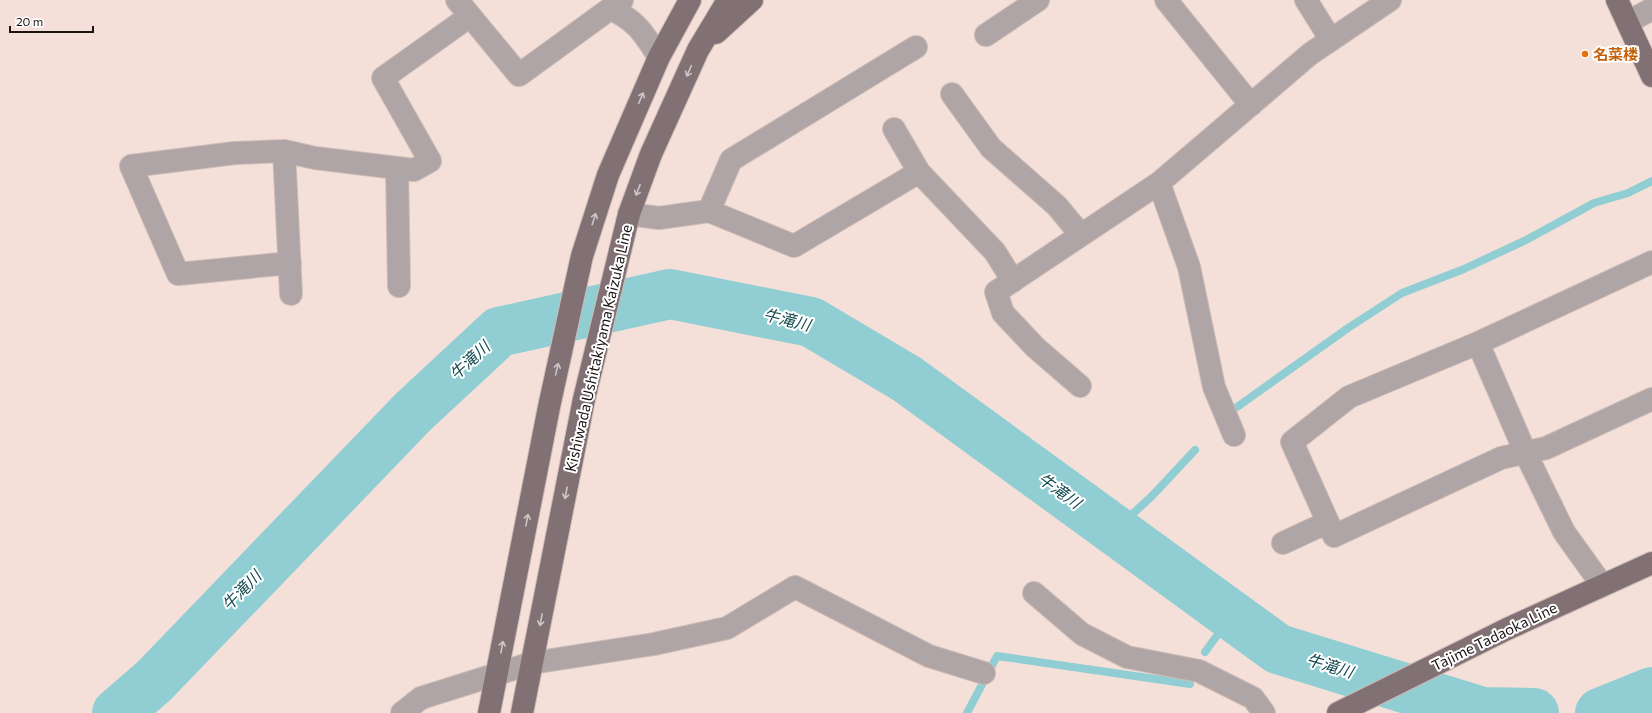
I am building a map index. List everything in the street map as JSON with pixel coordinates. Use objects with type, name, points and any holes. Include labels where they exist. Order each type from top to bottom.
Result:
[{"type":"main road","points":[[672,32],[681,0]]},
{"type":"main road","points":[[489,713],[548,407],[582,256],[608,175],[659,57],[690,0]]},
{"type":"main road","name":"Kishiwada Ushitakiyama Kaizuka Line","points":[[522,713],[584,399],[629,214],[651,154],[698,50],[728,0]]},
{"type":"main road","points":[[698,50],[752,0]]},
{"type":"main road","points":[[1617,0],[1652,76]]},
{"type":"main road","name":"Tajime Tadaoka Line","points":[[1338,713],[1507,629],[1652,563]]},
{"type":"street","points":[[457,0],[519,75],[617,4],[626,16],[639,27],[659,57]]},
{"type":"street","points":[[986,35],[1038,0]]},
{"type":"street","points":[[1166,0],[1251,104]]},
{"type":"street","points":[[1306,0],[1331,40]]},
{"type":"street","points":[[1080,386],[1035,347],[1003,314],[996,292],[1159,183],[1310,54],[1390,0]]},
{"type":"street","points":[[1628,22],[1652,9]]},
{"type":"street","points":[[290,262],[178,274],[131,166],[236,153],[284,151],[315,158],[414,170],[430,161],[383,78],[470,16]]},
{"type":"street","points":[[709,211],[731,160],[916,47]]},
{"type":"street","points":[[952,94],[991,148],[1057,206],[1081,235]]},
{"type":"street","points":[[894,129],[920,172],[995,252],[1013,281]]},
{"type":"street","points":[[284,151],[291,294]]},
{"type":"street","points":[[397,168],[399,286]]},
{"type":"street","points":[[629,214],[659,218],[709,211],[794,246],[920,172]]},
{"type":"street","points":[[1159,183],[1189,267],[1214,387],[1234,435]]},
{"type":"street","points":[[1652,262],[1478,343],[1349,397],[1292,442],[1334,536],[1501,458],[1526,454],[1546,448],[1652,399]]},
{"type":"street","points":[[1478,343],[1526,454],[1564,532],[1602,585]]},
{"type":"street","points":[[1283,543],[1328,522]]},
{"type":"street","points":[[402,713],[421,698],[532,663],[654,644],[727,628],[795,587],[929,656],[984,673]]},
{"type":"street","points":[[1034,593],[1082,634],[1095,641],[1127,657],[1199,671],[1253,698],[1264,713]]},
{"type":"waterway","points":[[1230,412],[1348,328],[1402,293],[1464,269],[1526,240],[1594,203],[1628,193],[1652,181]]},
{"type":"waterway","name":"牛滝川","points":[[117,713],[154,681],[413,412],[499,332],[670,294],[811,322],[907,379],[1278,649],[1482,712],[1534,713]]},
{"type":"waterway","points":[[1115,530],[1152,496],[1195,450]]},
{"type":"waterway","points":[[1205,652],[1232,615]]},
{"type":"waterway","points":[[967,713],[997,656],[1190,684]]},
{"type":"waterway","name":"牛滝川","points":[[1600,713],[1652,692]]},
{"type":"place","name":"名菜楼","points":[[1585,54]]}]
